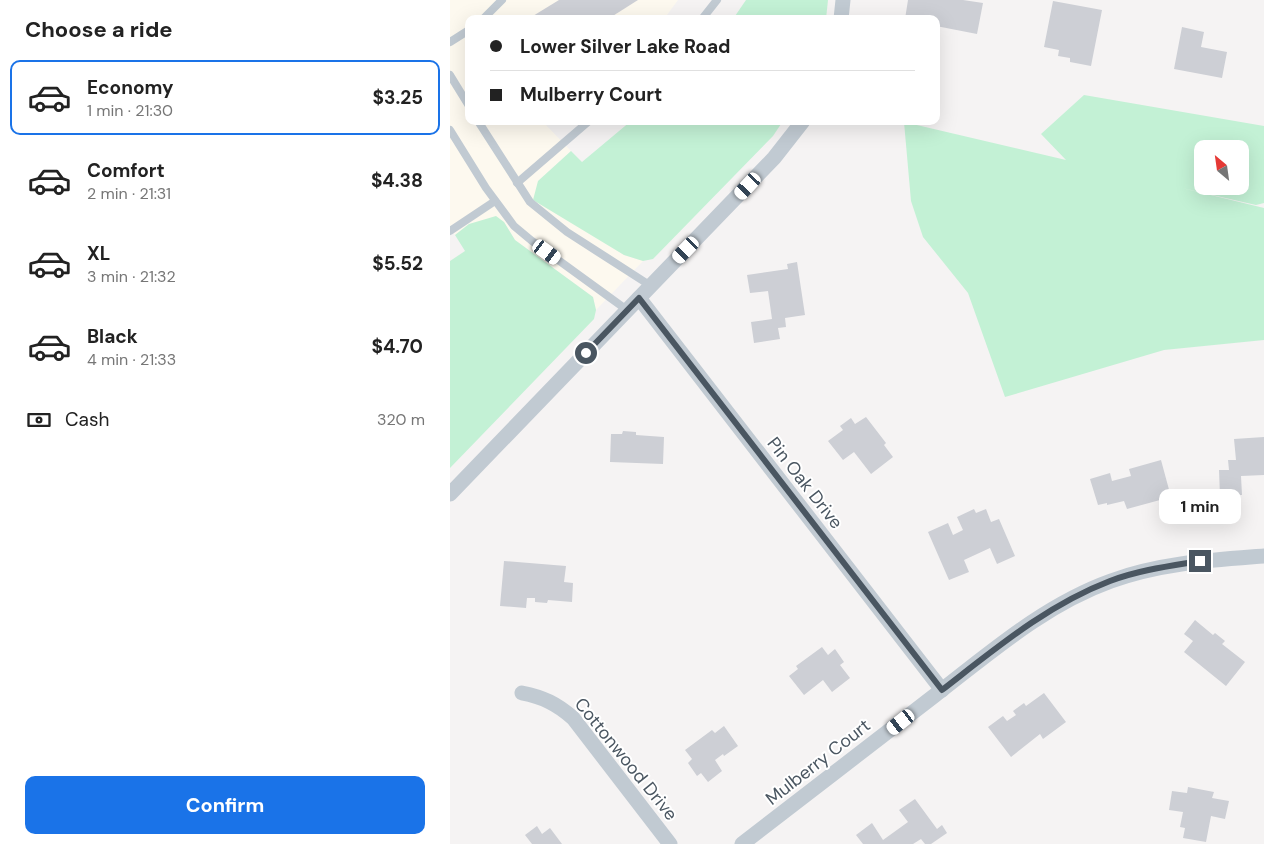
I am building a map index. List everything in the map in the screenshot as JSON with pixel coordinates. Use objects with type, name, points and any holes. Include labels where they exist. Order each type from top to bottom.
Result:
[{"type":"street","points":[[841,15],[843,0]]},
{"type":"street","points":[[450,494],[774,158],[799,125]]},
{"type":"street","name":"Pin Oak Drive","points":[[639,298],[942,690]]},
{"type":"street","name":"Mulberry Court","points":[[742,844],[1013,634],[1080,594],[1112,580],[1150,570],[1200,561],[1264,556]]},
{"type":"street","name":"Cottonwood Drive","points":[[522,693],[548,699],[573,718],[670,844]]},
{"type":"lane","points":[[487,15],[502,0]]},
{"type":"lane","points":[[705,15],[717,0]]},
{"type":"lane","points":[[450,42],[465,33]]},
{"type":"lane","points":[[450,75],[465,99]]},
{"type":"lane","points":[[481,125],[530,202],[567,232],[651,286]]},
{"type":"lane","points":[[517,183],[584,125]]},
{"type":"lane","points":[[450,130],[495,201],[514,226],[627,310]]},
{"type":"lane","points":[[450,231],[495,201]]},
{"type":"shaded area","points":[[450,0],[678,0],[667,15],[465,15],[465,125],[546,125],[571,151],[538,181],[598,238],[624,255],[643,261],[596,310],[593,297],[515,240],[504,222],[469,224],[455,235],[450,228]]},
{"type":"green space","points":[[746,0],[828,0],[826,15],[736,15]]},
{"type":"green space","points":[[1084,95],[1264,126],[1264,203],[1256,205],[1212,195],[1249,195],[1249,140],[1194,140],[1194,191],[1182,188],[1194,191],[1194,195],[1211,195],[1264,208],[1264,340],[1164,350],[1005,397],[968,293],[923,237],[911,201],[904,125],[917,125],[1066,160],[1041,134]]},
{"type":"green space","points":[[626,125],[780,125],[773,136],[653,259],[643,261],[624,255],[533,200],[538,181],[571,151],[582,162]]},
{"type":"green space","points":[[496,216],[504,222],[515,240],[593,297],[596,310],[594,319],[450,468],[450,261],[465,251],[455,235],[469,224]]},
{"type":"building","points":[[559,0],[638,0],[614,15],[535,15]]},
{"type":"building","points":[[908,0],[963,0],[983,3],[977,34],[940,27],[940,15],[906,15]]},
{"type":"building","points":[[1053,1],[1102,10],[1091,66],[1070,62],[1070,58],[1058,56],[1059,50],[1044,47]]},
{"type":"building","points":[[1182,27],[1204,32],[1201,47],[1227,52],[1222,78],[1174,69]]},
{"type":"building","points":[[797,262],[805,315],[785,318],[786,327],[778,328],[780,339],[754,343],[751,322],[772,319],[768,291],[750,293],[747,275],[788,269],[787,264]]},
{"type":"building","points":[[866,417],[886,443],[884,445],[893,457],[871,474],[854,452],[843,460],[828,441],[843,430],[840,426],[851,418],[855,424]]},
{"type":"building","points":[[623,431],[636,432],[636,435],[664,437],[663,464],[610,462],[611,434],[622,434]]},
{"type":"building","points":[[1264,437],[1264,475],[1241,476],[1242,495],[1220,496],[1219,470],[1229,470],[1228,460],[1236,460],[1234,439]]},
{"type":"building","points":[[1161,460],[1171,497],[1127,509],[1124,501],[1098,505],[1090,479],[1110,473],[1112,481],[1131,476],[1129,469]]},
{"type":"building","points":[[974,509],[976,513],[986,509],[991,522],[999,519],[1015,556],[997,564],[990,548],[964,560],[969,572],[949,580],[928,532],[948,523],[953,535],[963,530],[957,517]]},
{"type":"building","points":[[504,561],[566,566],[564,582],[573,583],[572,602],[548,600],[547,603],[535,602],[535,598],[527,598],[526,608],[500,606]]},
{"type":"building","points":[[1195,620],[1213,635],[1215,633],[1225,641],[1222,644],[1245,662],[1226,686],[1184,652],[1193,641],[1184,634]]},
{"type":"building","points":[[822,647],[828,655],[835,649],[844,662],[840,665],[850,678],[832,692],[823,680],[804,695],[789,676],[798,669],[796,666]]},
{"type":"building","points":[[1044,693],[1066,722],[1043,739],[1040,734],[1011,757],[988,727],[1003,716],[1007,721],[1016,715],[1013,711],[1024,703],[1026,706]]},
{"type":"building","points":[[724,726],[738,746],[715,760],[722,771],[708,782],[701,773],[697,776],[688,763],[692,759],[685,750],[712,730],[715,733]]},
{"type":"building","points":[[1188,787],[1214,792],[1212,798],[1229,801],[1225,819],[1211,816],[1206,842],[1183,838],[1185,828],[1180,827],[1183,812],[1169,810],[1172,791],[1187,793]]},
{"type":"building","points":[[915,799],[937,829],[942,825],[947,833],[931,844],[925,844],[921,839],[913,844],[863,844],[856,835],[872,823],[883,840],[908,822],[899,810]]},
{"type":"building","points":[[537,826],[542,834],[550,828],[562,844],[532,844],[525,835]]},
{"type":"route","points":[[586,353],[639,298],[942,690],[1013,634],[1080,594],[1112,580],[1150,570],[1200,561]]}]
